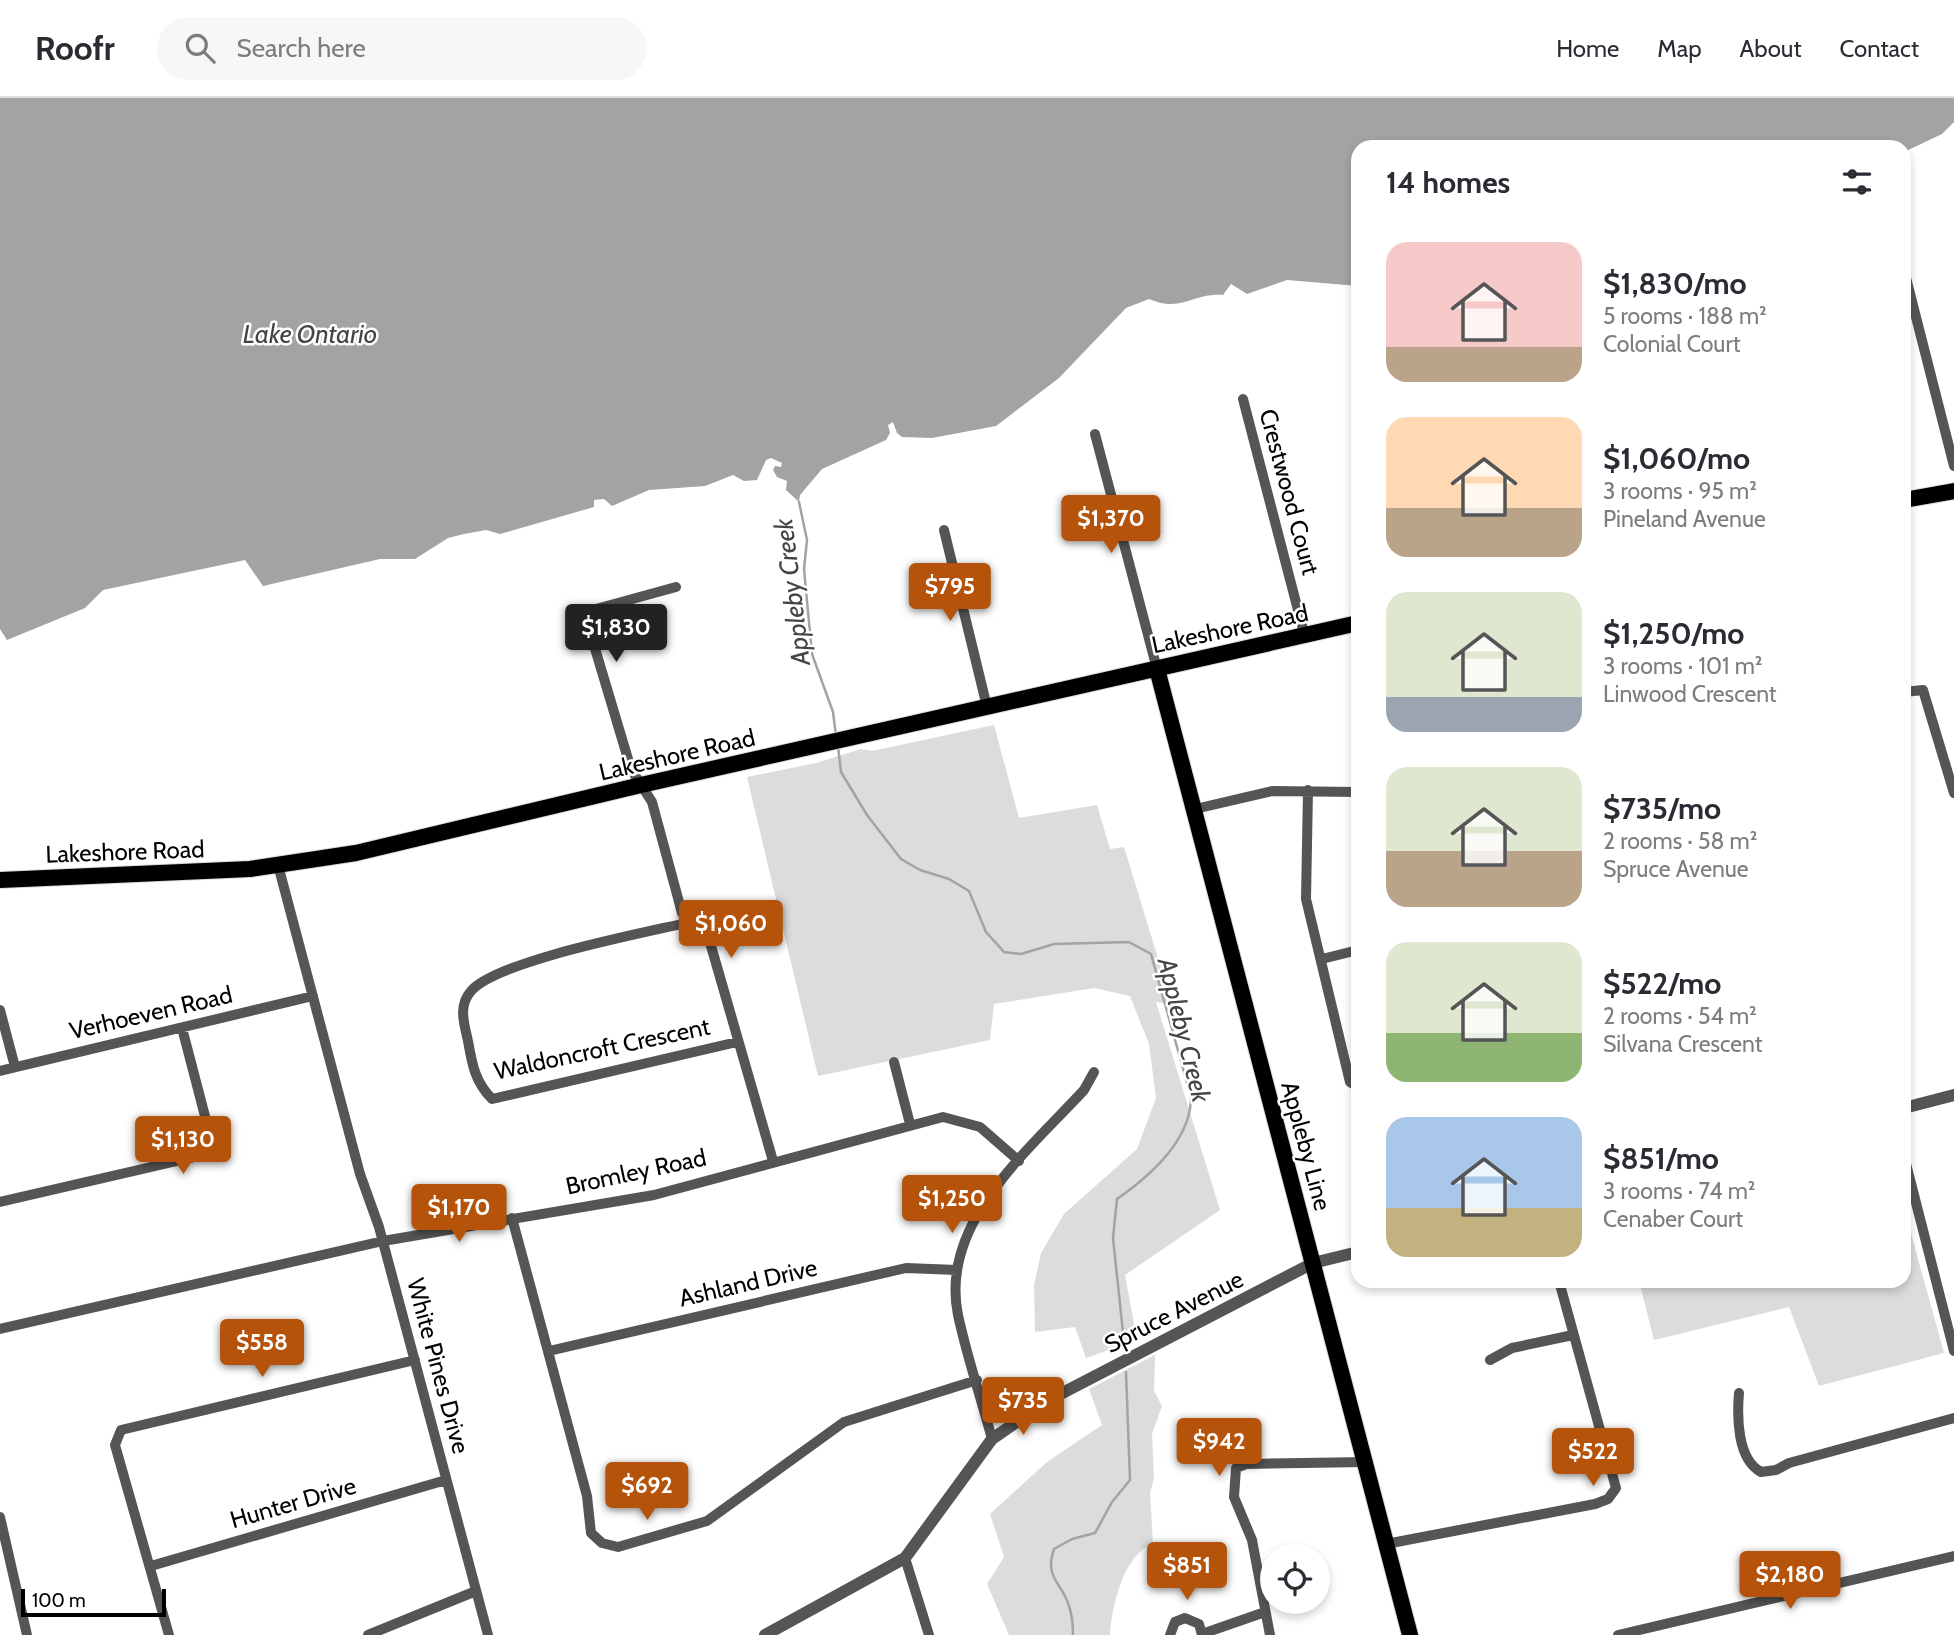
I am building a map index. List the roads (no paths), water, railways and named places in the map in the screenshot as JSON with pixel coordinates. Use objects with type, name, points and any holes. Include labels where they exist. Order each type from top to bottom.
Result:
[{"type":"main road","points":[[1911,499],[1954,491]]},
{"type":"main road","name":"Lakeshore Road","points":[[0,880],[212,872],[368,851],[642,785],[1351,625]]},
{"type":"main road","name":"Appleby Line","points":[[1157,669],[1367,1462],[1409,1635]]},
{"type":"street","points":[[1911,297],[1954,466]]},
{"type":"street","name":"Crestwood Court","points":[[1243,399],[1305,637]]},
{"type":"street","points":[[1095,433],[1157,669]]},
{"type":"street","points":[[944,530],[987,707]]},
{"type":"street","points":[[676,587],[596,608],[588,625],[631,769],[652,802],[682,913],[707,932],[773,1161]]},
{"type":"street","points":[[1911,691],[1923,690],[1954,793]]},
{"type":"street","points":[[1308,790],[1306,900],[1351,1083]]},
{"type":"street","points":[[1195,809],[1272,791],[1351,792]]},
{"type":"street","name":"White Pines Drive","points":[[278,865],[360,1174],[383,1241],[488,1635]]},
{"type":"street","name":"Waldoncroft Crescent","points":[[695,921],[505,968],[471,990],[462,1009],[473,1070],[481,1087],[492,1099],[737,1042]]},
{"type":"street","points":[[1322,960],[1351,952]]},
{"type":"street","name":"Verhoeven Road","points":[[0,1071],[313,996]]},
{"type":"street","points":[[0,1010],[15,1067]]},
{"type":"street","points":[[0,1202],[203,1155],[212,1143],[183,1028]]},
{"type":"street","points":[[894,1062],[910,1124]]},
{"type":"street","points":[[992,1439],[958,1313],[957,1270],[970,1229],[991,1195],[1084,1090],[1094,1072]]},
{"type":"street","points":[[1911,1106],[1954,1095]]},
{"type":"street","name":"Bromley Road","points":[[0,1329],[383,1241],[654,1195],[943,1117],[980,1127],[1019,1161]]},
{"type":"street","points":[[1911,1183],[1954,1351]]},
{"type":"street","points":[[512,1218],[587,1496],[591,1533],[602,1543],[618,1547],[706,1521],[844,1422],[977,1380]]},
{"type":"street","name":"Spruce Avenue","points":[[765,1635],[905,1558],[992,1439],[1046,1401],[1313,1263],[1351,1254]]},
{"type":"street","name":"Ashland Drive","points":[[549,1351],[906,1268],[957,1270]]},
{"type":"street","points":[[1386,1544],[1595,1504],[1608,1499],[1616,1488],[1561,1288]]},
{"type":"street","points":[[1490,1360],[1512,1348],[1573,1335]]},
{"type":"street","points":[[169,1635],[115,1445],[121,1430],[415,1360]]},
{"type":"street","points":[[1739,1392],[1738,1410],[1744,1455],[1760,1472],[1954,1418]]},
{"type":"street","points":[[1260,1584],[1252,1540],[1234,1497],[1236,1468],[1246,1464],[1367,1462]]},
{"type":"street","name":"Hunter Drive","points":[[151,1566],[446,1480]]},
{"type":"street","points":[[0,1517],[27,1635]]},
{"type":"street","points":[[1618,1635],[1954,1556]]},
{"type":"street","points":[[905,1558],[929,1635]]},
{"type":"street","points":[[368,1635],[476,1591]]},
{"type":"street","points":[[1170,1635],[1175,1622],[1185,1618],[1199,1624],[1202,1635],[1260,1614]]},
{"type":"street","points":[[1265,1614],[1270,1635]]},
{"type":"water","name":"Lake Ontario","points":[[0,98],[1954,98],[1954,122],[1942,134],[1911,149],[1911,140],[1351,140],[1351,285],[1287,280],[1247,294],[1231,284],[1223,295],[1170,304],[1149,299],[1126,308],[1059,378],[996,426],[932,438],[902,437],[897,433],[893,422],[888,425],[890,433],[886,440],[822,469],[800,495],[799,502],[786,490],[787,481],[777,477],[773,470],[775,466],[781,467],[782,463],[771,458],[766,460],[757,480],[744,481],[733,475],[705,486],[649,490],[612,506],[604,499],[594,500],[594,507],[500,534],[486,530],[448,538],[415,559],[380,559],[263,586],[245,560],[103,590],[85,608],[7,640],[0,629]]},
{"type":"waterway","name":"Appleby Creek","points":[[799,502],[807,540],[804,569],[812,654],[833,712],[836,736]]},
{"type":"waterway","name":"Appleby Creek","points":[[838,746],[841,772],[867,815],[901,859],[920,870],[949,879],[969,891],[986,932],[1004,952],[1021,954],[1054,944],[1129,942],[1151,954],[1191,1097],[1189,1113],[1176,1143],[1155,1168],[1117,1199],[1113,1238],[1124,1342]]},
{"type":"waterway","name":"Appleby Creek","points":[[1073,1635],[1070,1609],[1055,1580],[1051,1559],[1054,1549],[1072,1539],[1095,1533],[1112,1502],[1130,1480],[1126,1372]]}]
